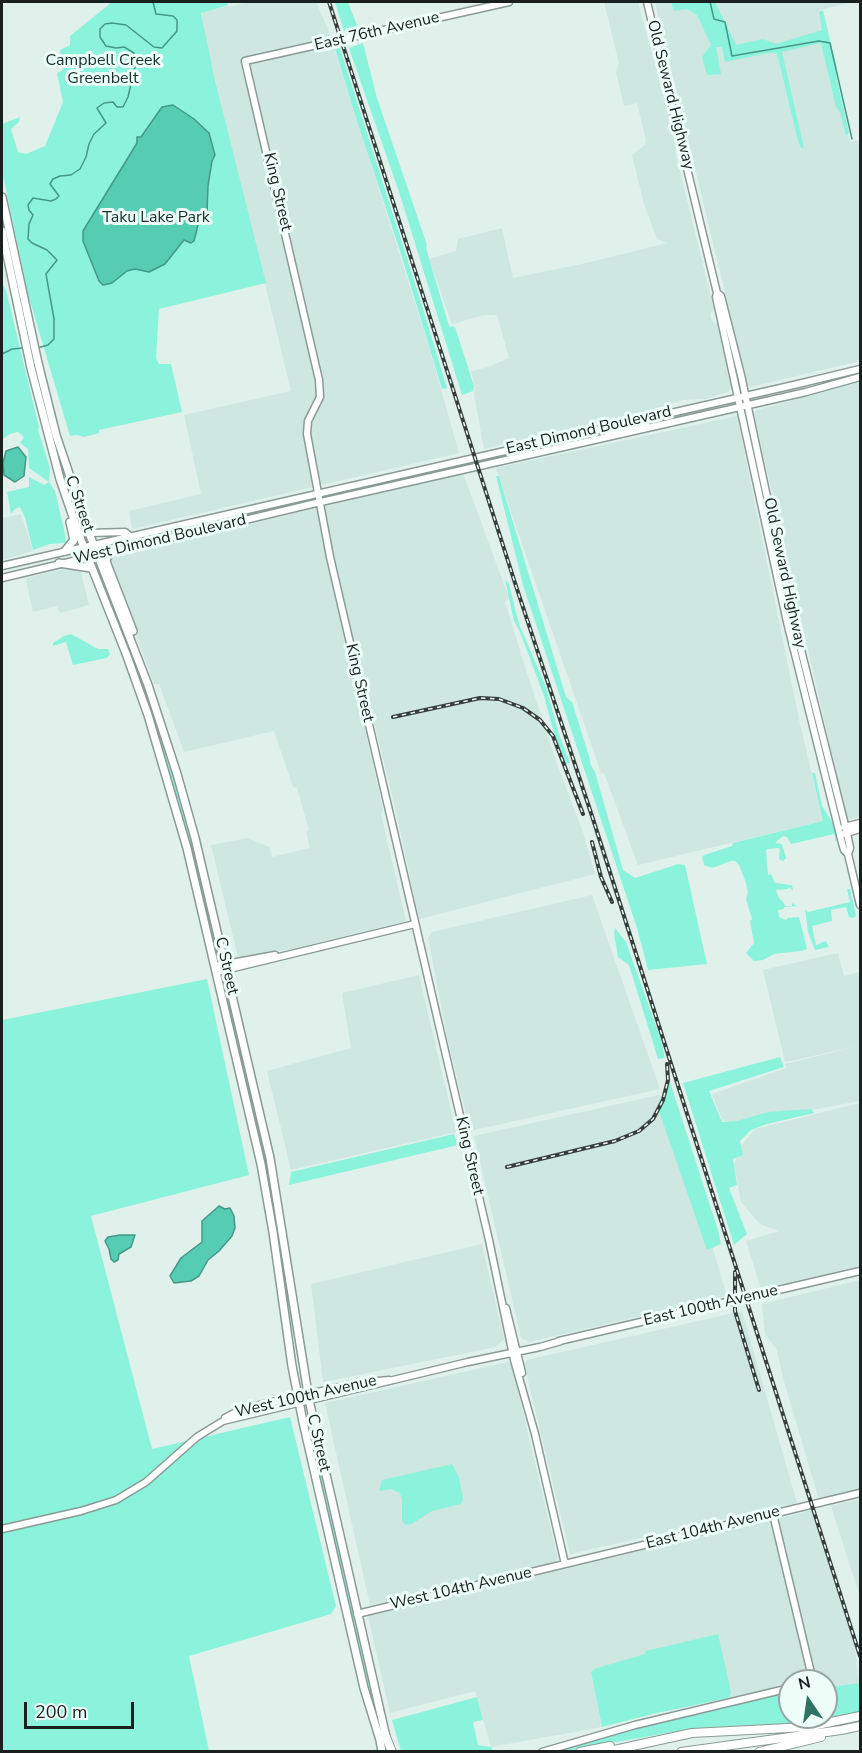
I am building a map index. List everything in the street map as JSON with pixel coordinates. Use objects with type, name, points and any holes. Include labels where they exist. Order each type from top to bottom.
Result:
[{"type":"highway","points":[[605,1752],[692,1733],[807,1727],[861,1716]]},
{"type":"highway","points":[[681,1752],[861,1726]]},
{"type":"highway","points":[[759,1752],[841,1730]]},
{"type":"highway","points":[[384,1732],[391,1752]]},
{"type":"highway","points":[[580,1752],[647,1742]]},
{"type":"main road","name":"C Street","points":[[2,197],[27,331]]},
{"type":"main road","name":"C Street","points":[[2,231],[35,365],[56,464],[87,557],[127,656],[161,757],[187,848],[261,1164],[298,1399],[364,1688],[382,1752]]},
{"type":"main road","name":"C Street","points":[[35,365],[89,533],[142,669],[185,801],[273,1172],[308,1397],[384,1732]]},
{"type":"main road","points":[[56,464],[57,479],[74,538],[65,551]]},
{"type":"main road","points":[[110,552],[106,564],[136,640],[142,669]]},
{"type":"main road","points":[[59,563],[91,567]]},
{"type":"street","name":"East 76th Avenue","points":[[245,61],[509,2]]},
{"type":"street","name":"Old Seward Highway","points":[[647,2],[717,293],[720,315],[777,543],[843,831]]},
{"type":"street","name":"King Street","points":[[245,61],[320,380],[320,397],[308,421],[307,430],[338,591],[504,1304],[504,1316],[515,1351],[566,1564]]},
{"type":"street","name":"Old Seward Highway","points":[[717,293],[721,296],[736,354],[742,397]]},
{"type":"street","points":[[720,315],[724,320],[729,340],[736,354]]},
{"type":"street","name":"East Dimond Boulevard","points":[[318,494],[857,370]]},
{"type":"street","points":[[811,390],[849,376],[857,370]]},
{"type":"street","name":"East Dimond Boulevard","points":[[320,502],[744,406],[861,377]]},
{"type":"street","name":"Old Seward Highway","points":[[744,406],[763,510],[792,644],[843,831],[850,848],[848,854],[861,904]]},
{"type":"street","points":[[647,428],[661,420],[698,407]]},
{"type":"street","points":[[597,439],[617,430],[646,423],[651,417]]},
{"type":"street","points":[[527,445],[530,454]]},
{"type":"street","name":"West Dimond Boulevard","points":[[2,566],[318,494]]},
{"type":"street","name":"West Dimond Boulevard","points":[[2,578],[320,502]]},
{"type":"street","points":[[763,510],[767,513],[777,543]]},
{"type":"street","points":[[89,533],[125,532],[130,536]]},
{"type":"street","points":[[843,831],[861,824]]},
{"type":"street","points":[[843,831],[861,829]]},
{"type":"street","points":[[216,969],[264,956],[291,954],[415,924]]},
{"type":"street","name":"East 100th Avenue","points":[[515,1351],[861,1271]]},
{"type":"street","name":"West 100th Avenue","points":[[2,1528],[81,1511],[116,1500],[146,1482],[197,1437],[238,1410],[355,1390],[468,1362],[479,1357],[515,1351]]},
{"type":"street","points":[[355,1390],[358,1386],[372,1380]]},
{"type":"street","name":"West 100th Avenue","points":[[308,1397],[372,1380],[392,1380]]},
{"type":"street","name":"East 104th Avenue","points":[[566,1564],[861,1493]]},
{"type":"street","points":[[774,1514],[810,1669]]},
{"type":"street","name":"West 104th Avenue","points":[[357,1614],[566,1564]]},
{"type":"street","points":[[542,1752],[664,1718],[778,1691]]},
{"type":"shaded area","points":[[250,2],[316,2],[328,29],[429,347],[459,453],[132,529],[129,511],[201,494],[184,415],[291,391],[207,46],[201,12]]},
{"type":"shaded area","points":[[604,2],[638,2],[669,116],[676,155],[714,309],[710,314],[712,321],[717,324],[731,387],[728,392],[705,399],[684,400],[612,421],[484,449],[471,371],[509,358],[497,315],[484,315],[452,324],[429,259],[456,251],[458,239],[502,228],[513,278],[667,243],[657,239],[644,204],[632,155],[645,145],[646,140],[637,103],[624,106],[616,73],[619,63]]},
{"type":"shaded area","points":[[655,2],[853,2],[820,10],[850,142],[860,140],[860,361],[750,387],[747,384]]},
{"type":"shaded area","points":[[173,105],[194,119],[209,133],[215,155],[208,186],[207,213],[198,225],[194,241],[191,243],[184,240],[165,264],[149,272],[135,269],[127,271],[112,283],[103,285],[99,281],[83,241],[83,231],[137,143],[137,137],[141,137],[162,107]]},
{"type":"shaded area","points":[[860,382],[860,817],[847,820],[754,414],[757,410]]},
{"type":"shaded area","points":[[737,416],[800,724],[823,821],[638,865],[604,773],[601,773],[496,468]]},
{"type":"shaded area","points":[[18,447],[26,457],[24,476],[15,482],[4,475],[3,463],[6,451]]},
{"type":"shaded area","points":[[463,473],[509,598],[505,602],[527,673],[557,764],[583,832],[595,874],[419,919],[394,803],[353,639],[345,638],[383,810],[381,814],[406,921],[291,949],[238,957],[211,845],[248,838],[269,847],[272,857],[310,848],[306,832],[309,830],[297,788],[293,787],[274,731],[184,752],[159,684],[154,684],[110,560],[112,557]]},
{"type":"shaded area","points":[[21,514],[33,551],[2,560],[2,518]]},
{"type":"shaded area","points":[[79,565],[89,605],[60,613],[57,606],[33,612],[27,578]]},
{"type":"shaded area","points":[[592,895],[660,1089],[470,1131],[447,1037],[428,938],[432,932]]},
{"type":"shaded area","points":[[838,953],[844,976],[860,972],[860,1101],[735,1124],[722,1120],[712,1094],[786,1068],[785,1064],[859,1046],[785,1062],[763,970]]},
{"type":"shaded area","points":[[419,975],[456,1132],[291,1170],[267,1071],[351,1048],[342,993]]},
{"type":"shaded area","points":[[659,1095],[669,1103],[727,1296],[529,1342],[521,1338],[474,1136]]},
{"type":"shaded area","points":[[860,1103],[860,1266],[761,1289],[746,1241],[779,1231],[760,1224],[741,1202],[734,1165],[740,1147],[755,1129]]},
{"type":"shaded area","points":[[219,1206],[225,1209],[230,1208],[234,1216],[235,1228],[232,1236],[208,1260],[199,1276],[191,1281],[174,1283],[170,1276],[181,1258],[202,1242],[202,1221]]},
{"type":"shaded area","points":[[135,1235],[131,1247],[119,1254],[118,1260],[114,1262],[105,1241],[108,1237]]},
{"type":"shaded area","points":[[482,1244],[504,1339],[496,1347],[323,1382],[311,1284]]},
{"type":"shaded area","points":[[860,1280],[860,1490],[819,1500],[777,1350],[765,1334],[762,1304]]},
{"type":"shaded area","points":[[742,1311],[797,1503],[570,1554],[524,1364],[527,1360]]},
{"type":"shaded area","points":[[508,1362],[512,1366],[558,1559],[370,1605],[325,1403]]},
{"type":"shaded area","points":[[860,1499],[860,1597],[831,1506]]},
{"type":"shaded area","points":[[813,1510],[854,1641],[859,1683],[838,1686],[838,1669],[778,1669],[778,1687],[729,1698],[717,1644],[591,1672],[602,1727],[491,1747],[475,1691],[390,1713],[368,1616]]},
{"type":"green space","name":"Taku Lake Park","points":[[112,2],[225,2],[229,5],[201,13],[214,76],[266,283],[159,309],[156,358],[159,364],[171,364],[182,412],[99,430],[99,433],[84,437],[70,436],[28,294],[2,171],[2,124],[20,117],[19,122],[11,129],[18,152],[26,154],[45,146],[63,102],[57,73],[63,70],[60,50],[70,45],[70,36]]},
{"type":"green space","points":[[335,2],[348,2],[358,28],[344,31]]},
{"type":"green space","points":[[671,2],[715,2],[736,45],[763,39],[776,44],[822,30],[819,12],[823,10],[849,133],[846,135],[840,112],[836,107],[821,43],[782,52],[804,148],[801,148],[777,53],[725,62],[722,47],[716,47],[721,74],[707,75],[702,57],[711,45],[697,15],[687,9],[674,11]]},
{"type":"green space","points":[[363,43],[377,98],[427,245],[449,326],[455,327],[474,386],[473,391],[462,395],[400,195],[349,48]]},
{"type":"green space","points":[[340,48],[447,388],[442,389],[357,121],[335,49]]},
{"type":"green space","points":[[2,283],[6,290],[38,430],[50,468],[49,482],[29,468],[28,449],[20,443],[24,437],[18,432],[3,439],[2,447]]},
{"type":"green space","points":[[496,476],[499,476],[566,697],[572,702],[590,764],[595,772],[623,870],[635,878],[678,864],[685,865],[707,964],[648,970],[637,928],[523,585]]},
{"type":"green space","points":[[29,477],[44,485],[49,482],[55,491],[66,543],[50,544],[33,550],[25,518],[20,507],[11,514],[7,492],[29,487]]},
{"type":"green space","points":[[505,580],[509,584],[519,624],[546,687],[570,763],[566,764],[554,733],[544,696],[514,621]]},
{"type":"green space","points":[[119,626],[142,676],[167,754],[193,842],[217,947],[173,783]]},
{"type":"green space","points":[[71,634],[98,649],[108,649],[110,654],[107,658],[73,665],[66,642],[53,646],[53,643]]},
{"type":"green space","points":[[812,773],[815,773],[822,806],[833,823],[838,842],[834,834],[791,844],[787,837],[783,836],[775,843],[782,844],[786,858],[783,861],[779,859],[780,849],[767,849],[766,851],[768,875],[771,874],[775,883],[792,885],[793,891],[789,887],[776,890],[779,898],[785,906],[792,906],[792,903],[797,906],[778,910],[779,917],[786,920],[799,917],[807,949],[774,954],[763,960],[754,961],[746,953],[754,943],[750,921],[752,919],[746,899],[748,892],[739,865],[731,861],[712,868],[704,865],[702,857],[732,846],[733,843],[823,821]]},
{"type":"green space","points":[[847,889],[850,889],[856,916],[849,917],[846,907],[831,910],[832,921],[812,926],[816,945],[826,941],[829,947],[815,950],[808,932],[805,909],[808,912],[850,902]]},
{"type":"green space","points":[[615,928],[626,942],[661,1040],[665,1058],[658,1059],[629,965],[618,957]]},
{"type":"green space","points":[[207,979],[249,1175],[91,1216],[152,1449],[290,1417],[336,1606],[331,1614],[189,1656],[209,1751],[2,1751],[2,1020]]},
{"type":"green space","points":[[224,987],[240,1039],[271,1181],[297,1352],[285,1295],[261,1145]]},
{"type":"green space","points":[[780,1057],[784,1067],[709,1091],[722,1122],[737,1121],[768,1112],[811,1109],[814,1113],[751,1130],[740,1141],[743,1155],[733,1159],[737,1185],[729,1188],[747,1234],[734,1245],[683,1083]]},
{"type":"green space","points":[[669,1079],[718,1230],[721,1244],[707,1250],[659,1111]]},
{"type":"green space","points":[[454,1134],[458,1145],[289,1185],[291,1172]]},
{"type":"green space","points":[[307,1421],[323,1477],[383,1738],[370,1704]]},
{"type":"green space","points":[[452,1464],[459,1477],[463,1499],[461,1504],[432,1511],[412,1524],[406,1525],[402,1521],[400,1493],[391,1489],[379,1491],[382,1480]]},
{"type":"green space","points":[[718,1634],[731,1692],[729,1698],[602,1727],[591,1672],[594,1669],[645,1654],[646,1651]]},
{"type":"green space","points":[[859,1683],[860,1713],[838,1718],[838,1686]]},
{"type":"green space","points":[[778,1694],[778,1724],[695,1728],[562,1751],[562,1748]]},
{"type":"green space","points":[[477,1697],[483,1720],[473,1722],[478,1745],[491,1747],[493,1751],[401,1751],[392,1720]]},
{"type":"waterway","points":[[37,348],[48,345],[54,339],[54,319],[46,274],[57,260],[47,250],[28,239],[29,224],[33,215],[28,205],[33,198],[51,201],[59,196],[50,184],[53,179],[71,175],[80,169],[94,134],[106,123],[97,108],[104,103],[113,102],[117,107],[123,107],[128,97],[136,62],[134,53],[124,47],[106,46],[100,37],[100,29],[105,24],[126,25],[154,47],[162,48],[177,31],[177,20],[173,16],[156,14],[153,2]]},
{"type":"waterway","points":[[710,2],[714,19],[725,22],[732,56],[819,41],[830,43],[852,139]]},
{"type":"waterway","points":[[2,354],[12,349],[23,348]]},
{"type":"railway","points":[[329,2],[860,1656]]},
{"type":"railway","points":[[393,717],[480,698],[499,699],[523,708],[540,720],[553,736],[583,814]]},
{"type":"railway","points":[[592,842],[601,877],[612,902]]},
{"type":"railway","points":[[507,1167],[615,1141],[639,1131],[653,1119],[663,1100],[668,1080],[667,1064]]},
{"type":"railway","points":[[735,1272],[735,1311],[759,1390]]},
{"type":"park label","name":"Campbell Creek Greenbelt","points":[[103,70]]}]
